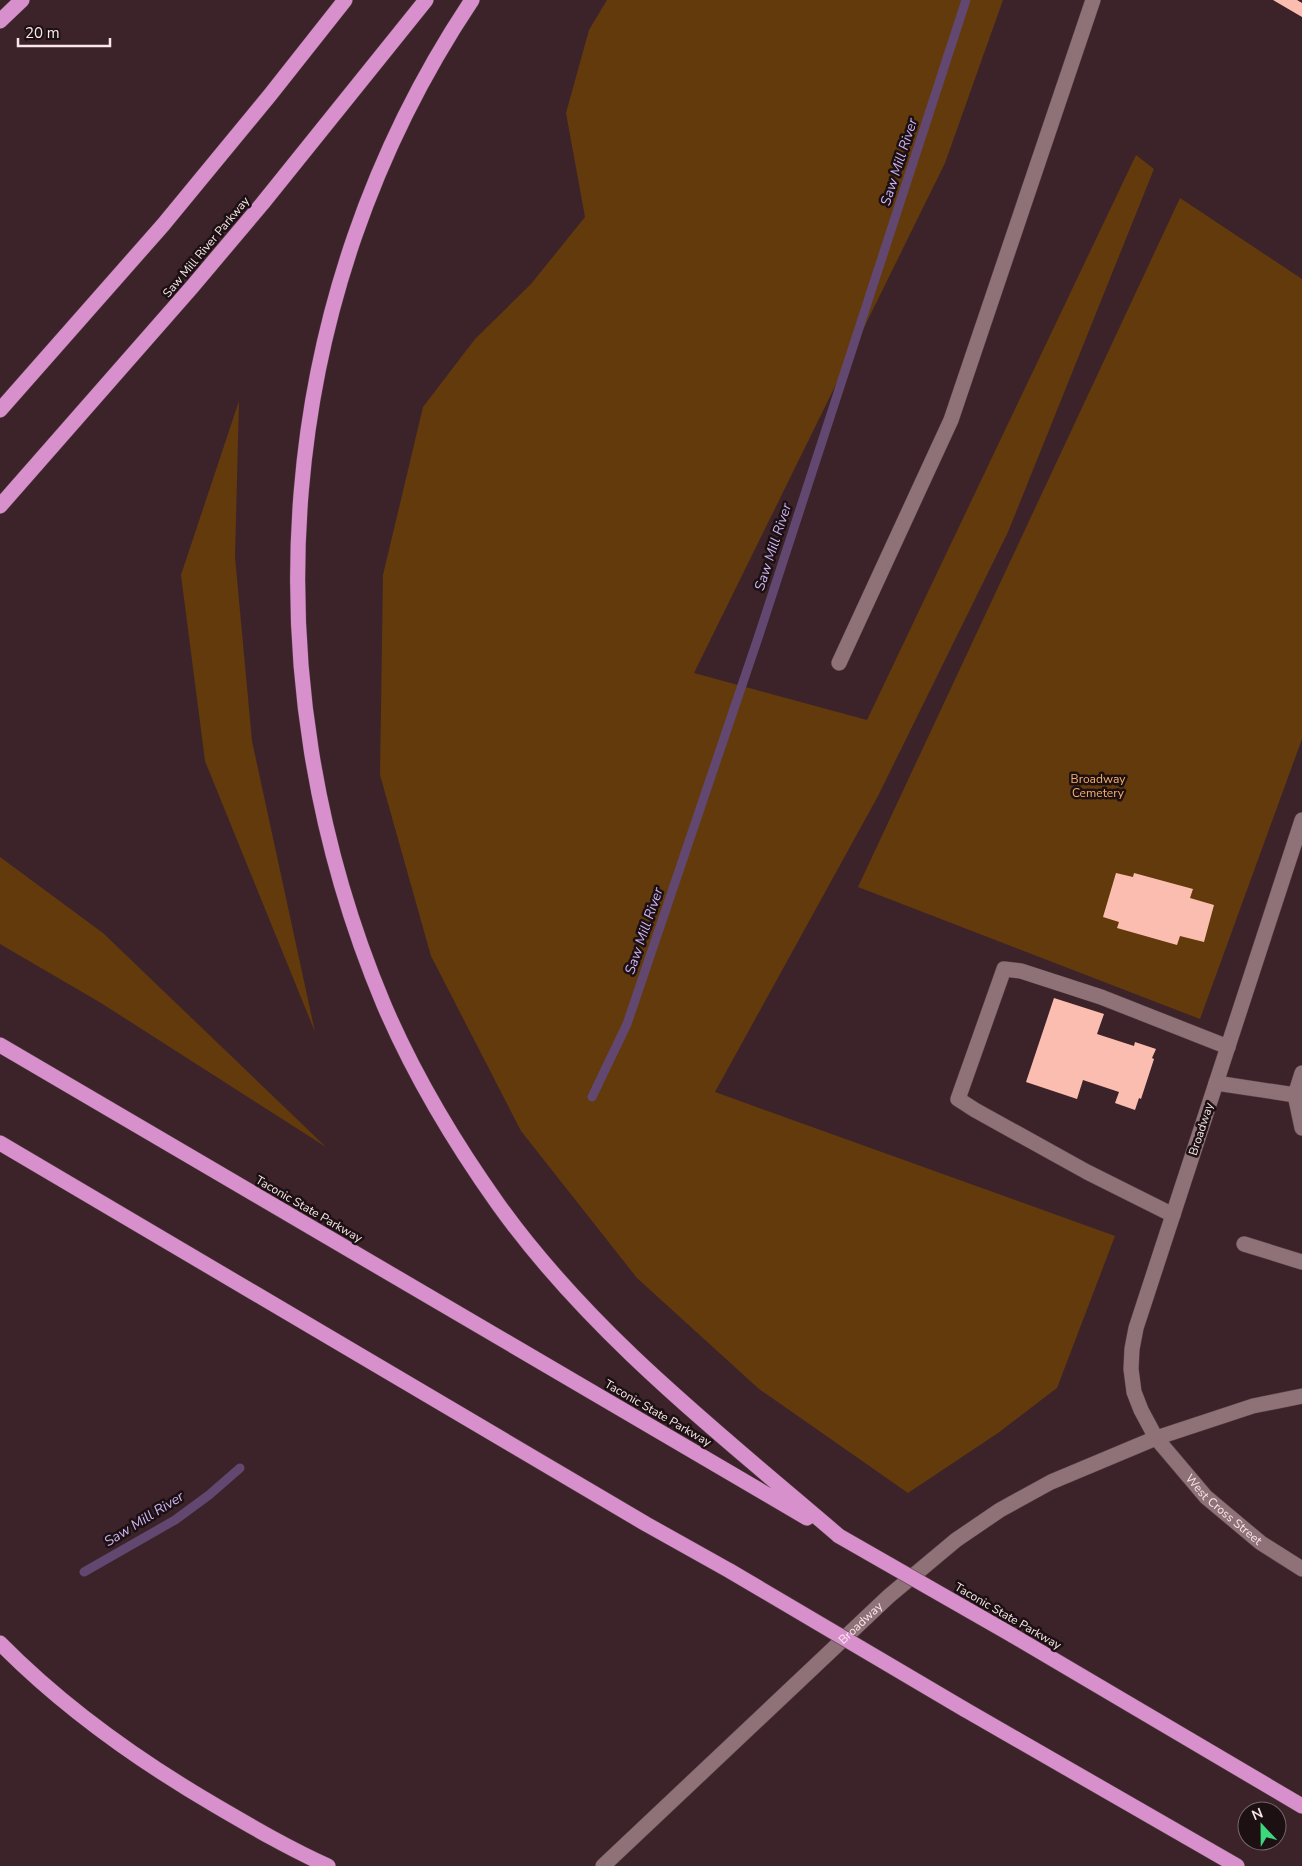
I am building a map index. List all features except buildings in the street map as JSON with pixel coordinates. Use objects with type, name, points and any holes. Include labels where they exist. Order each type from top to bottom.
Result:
[{"type":"highway","points":[[0,21],[22,0]]},
{"type":"highway","points":[[0,410],[163,225],[345,0]]},
{"type":"highway","name":"Saw Mill River Parkway","points":[[0,506],[192,287],[262,204],[426,0]]},
{"type":"highway","points":[[472,0],[428,73],[402,123],[379,175],[355,237],[338,291],[323,345],[312,400],[304,456],[297,565],[300,672],[317,789],[331,849],[346,902],[386,1008],[435,1106],[499,1205],[565,1287],[612,1337],[656,1379],[839,1536]]},
{"type":"highway","name":"Taconic State Parkway","points":[[0,1045],[1302,1806]]},
{"type":"highway","points":[[0,1143],[646,1524],[1237,1866]]},
{"type":"highway","points":[[0,1642],[49,1688],[97,1728],[146,1762],[256,1830],[328,1866]]},
{"type":"main road","points":[[839,663],[951,420],[1093,0]]},
{"type":"main road","name":"Broadway","points":[[1156,1438],[1134,1392],[1131,1369],[1136,1328],[1302,820]]},
{"type":"main road","points":[[1173,1216],[1086,1172],[958,1099],[1004,969],[1021,971],[1101,996],[1228,1047]]},
{"type":"main road","points":[[1302,1073],[1295,1095],[1302,1128]]},
{"type":"main road","points":[[1216,1083],[1295,1095]]},
{"type":"main road","points":[[1244,1244],[1302,1262]]},
{"type":"main road","name":"Broadway","points":[[603,1866],[889,1596],[956,1540],[1000,1510],[1051,1482],[1156,1438],[1253,1406],[1302,1396]]},
{"type":"main road","name":"West Cross Street","points":[[1156,1438],[1206,1497],[1261,1543],[1302,1569]]},
{"type":"green space","points":[[607,0],[1003,0],[945,163],[694,673],[867,720],[1136,155],[1154,169],[1008,532],[878,796],[715,1092],[1115,1236],[1057,1388],[998,1433],[908,1493],[759,1389],[637,1278],[521,1131],[431,956],[380,775],[383,575],[423,407],[475,339],[531,284],[585,217],[566,113],[589,30]]},
{"type":"green space","name":"Broadway Cemetery","points":[[1180,198],[1302,279],[1302,739],[1200,1019],[858,887]]},
{"type":"green space","points":[[239,401],[235,557],[252,741],[315,1032],[205,761],[181,575]]},
{"type":"green space","points":[[0,857],[103,933],[326,1147],[101,1003],[0,944]]},
{"type":"waterway","name":"Saw Mill River","points":[[592,1097],[627,1024],[759,635],[966,0]]},
{"type":"waterway","name":"Saw Mill River","points":[[84,1572],[175,1520],[209,1495],[240,1468]]}]
